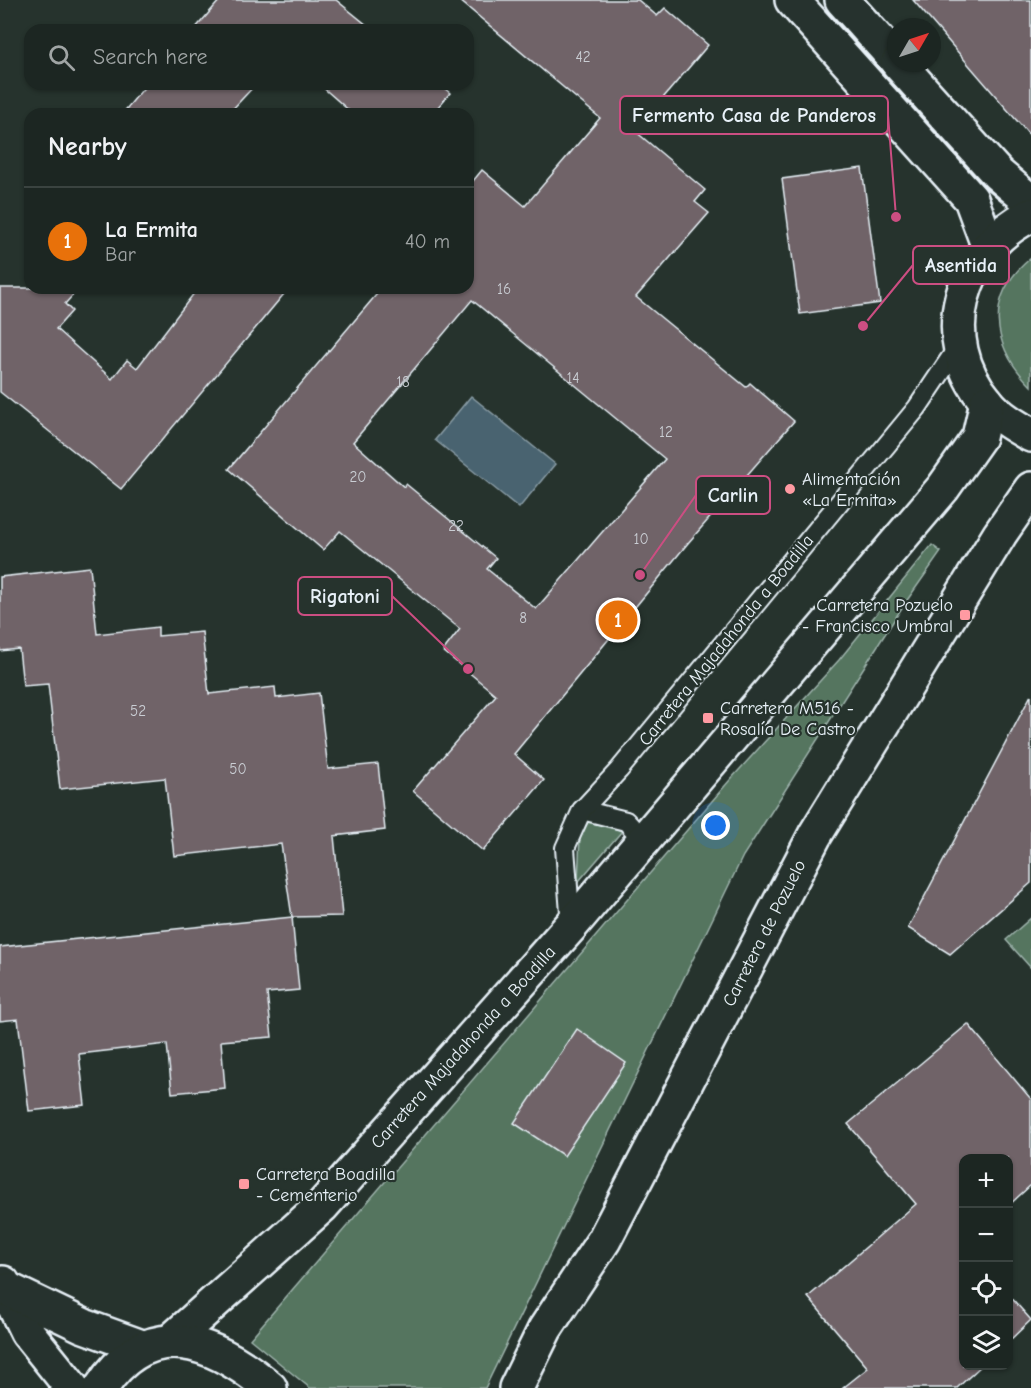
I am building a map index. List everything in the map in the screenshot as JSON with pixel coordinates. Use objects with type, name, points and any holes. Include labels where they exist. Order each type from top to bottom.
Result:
[{"type":"street","points":[[792,0],[971,199],[988,245]]},
{"type":"street","points":[[842,0],[887,51]]},
{"type":"street","points":[[906,72],[998,174],[1031,202]]},
{"type":"street","points":[[1031,215],[1012,224],[988,245],[969,275],[959,309],[960,344],[969,375],[987,402],[1008,422],[1031,435]]},
{"type":"street","name":"Carretera Majadahonda a Boadilla","points":[[101,1388],[110,1374],[157,1344],[322,1206],[644,841],[943,488],[978,437],[987,402]]},
{"type":"street","name":"Carretera de Pozuelo","points":[[516,1388],[545,1329],[604,1240],[815,835],[1000,534],[1031,489]]},
{"type":"street","points":[[5,1284],[84,1326],[157,1344],[207,1347],[250,1371],[270,1388]]},
{"type":"street","points":[[5,1284],[27,1332],[72,1388]]},
{"type":"lane","name":"Carretera Majadahonda a Boadilla","points":[[570,926],[565,848],[582,810],[619,770],[917,408],[960,344]]},
{"type":"lane","points":[[582,810],[626,821],[644,841]]},
{"type":"green space","points":[[1031,258],[1031,386],[1018,371],[1008,354],[1001,338],[998,321],[1000,305],[1006,288],[1016,273]]},
{"type":"green space","points":[[932,545],[941,552],[903,606],[743,856],[485,1388],[310,1388],[250,1339],[730,780],[839,660]]},
{"type":"green space","points":[[590,819],[622,831],[578,882],[580,836]]},
{"type":"green space","points":[[1031,918],[1031,968],[1006,940]]},
{"type":"water","points":[[471,396],[555,464],[519,508],[435,440]]},
{"type":"building","points":[[220,0],[336,0],[366,24],[199,24]]},
{"type":"building","points":[[459,0],[638,0],[657,16],[665,8],[708,45],[635,131],[705,190],[695,202],[709,213],[636,297],[746,387],[750,383],[794,421],[688,543],[514,754],[544,780],[483,851],[413,791],[496,695],[443,651],[460,629],[340,531],[323,550],[229,469],[377,294],[474,294],[474,180],[482,170],[525,206],[600,118]],"holes":[[[472,300],[665,459],[536,609],[487,569],[496,558],[406,484],[404,487],[353,442]]]},
{"type":"building","points":[[913,0],[1031,0],[1031,137],[941,33],[941,18],[929,18]]},
{"type":"building","points":[[142,90],[250,90],[234,108],[127,108]]},
{"type":"building","points":[[326,90],[446,90],[450,93],[437,108],[346,108]]},
{"type":"building","points":[[862,168],[880,303],[800,314],[782,179]]},
{"type":"building","points":[[0,288],[24,288],[24,294],[74,294],[65,304],[72,311],[56,329],[112,379],[127,360],[137,368],[193,294],[284,294],[121,489],[0,392]]},
{"type":"building","points":[[90,567],[97,634],[158,627],[158,636],[202,632],[209,694],[275,687],[276,698],[319,693],[328,769],[378,764],[385,830],[334,836],[342,916],[292,917],[281,844],[174,856],[165,778],[60,789],[48,684],[23,686],[19,649],[0,651],[0,577]]},
{"type":"building","points":[[1031,695],[1031,883],[950,954],[908,928]]},
{"type":"building","points":[[292,917],[299,990],[267,993],[272,1037],[221,1041],[225,1088],[172,1093],[167,1044],[79,1054],[85,1105],[29,1111],[18,1019],[0,1021],[0,947]]},
{"type":"building","points":[[968,1024],[1031,1099],[1031,1185],[1013,1201],[1013,1154],[959,1154],[959,1370],[977,1370],[957,1388],[843,1388],[868,1368],[808,1297],[916,1204],[848,1124]]},
{"type":"building","points":[[577,1029],[626,1063],[564,1156],[514,1123]]},
{"type":"building","points":[[1013,1300],[1031,1320],[1013,1337]]},
{"type":"place","name":"Fermento Casa de Panderos","points":[[896,217]]},
{"type":"place","name":"Asentida","points":[[863,326]]},
{"type":"place","name":"Alimentación «La Ermita»","points":[[790,489]]},
{"type":"place","name":"Carlin","points":[[640,575]]},
{"type":"place","name":"Carretera Pozuelo - Francisco Umbral","points":[[965,615]]},
{"type":"place","name":"La Ermita","points":[[618,620]]},
{"type":"place","name":"Rigatoni","points":[[468,669]]},
{"type":"place","name":"Carretera M516 - Rosalía De Castro","points":[[708,718]]},
{"type":"place","name":"Carretera Boadilla - Cementerio","points":[[244,1184]]}]
